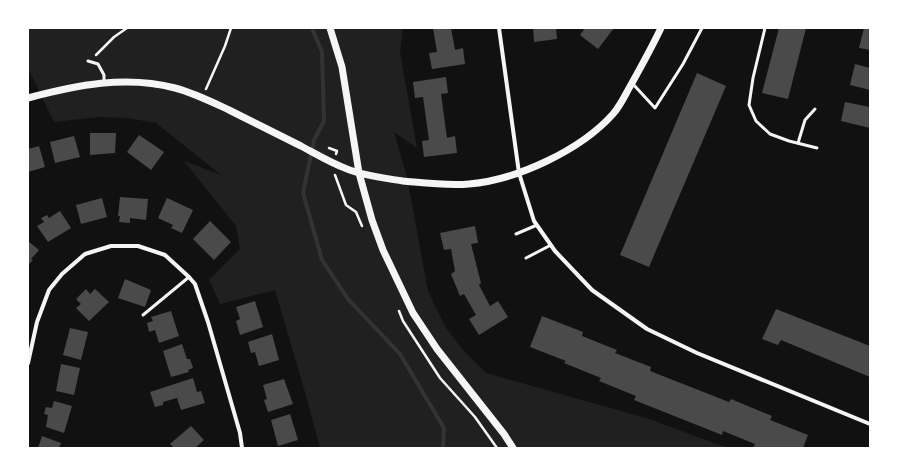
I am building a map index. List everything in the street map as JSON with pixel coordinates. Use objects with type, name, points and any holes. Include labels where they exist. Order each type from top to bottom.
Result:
[{"type":"street","points":[[330,28],[342,67],[359,173],[372,220],[383,250],[413,313],[437,349],[504,434],[513,448]]},
{"type":"street","points":[[499,28],[519,172],[534,220],[555,251],[592,290],[647,329],[696,353],[870,424]]},
{"type":"street","points":[[28,98],[62,89],[104,83],[141,83],[175,88],[213,103],[330,161],[359,173],[385,179],[428,184],[469,184],[490,181],[536,166],[580,143],[614,113],[644,63],[661,28]]},
{"type":"street","points":[[28,363],[37,322],[49,290],[62,274],[85,254],[112,246],[138,246],[165,255],[190,277],[194,284],[208,322],[240,433],[242,448]]},
{"type":"lane","points":[[632,83],[655,108],[683,64],[702,28]]},
{"type":"lane","points":[[765,28],[753,78],[749,105],[756,121],[770,134],[817,148]]},
{"type":"lane","points":[[90,61],[98,64],[102,70],[104,83]]},
{"type":"lane","points":[[798,143],[805,120],[815,109]]},
{"type":"lane","points":[[516,234],[537,225]]},
{"type":"lane","points":[[526,258],[551,245]]},
{"type":"lane","points":[[143,315],[190,277]]},
{"type":"path","points":[[90,61],[114,37],[127,28]]},
{"type":"path","points":[[205,91],[225,46],[231,28]]},
{"type":"shaded area","points":[[28,28],[403,28],[400,52],[417,148],[394,132],[407,177],[428,291],[446,328],[463,350],[486,373],[646,418],[728,448],[320,448],[275,290],[220,304],[209,279],[240,249],[236,226],[184,161],[221,175],[156,123],[127,118],[98,117],[54,122],[28,68]]},
{"type":"building","points":[[433,28],[451,28],[455,50],[463,48],[465,64],[432,69],[429,53],[437,52]]},
{"type":"building","points":[[533,28],[556,28],[557,39],[534,42]]},
{"type":"building","points":[[585,28],[614,28],[598,49],[580,35]]},
{"type":"building","points":[[779,28],[806,28],[788,99],[762,93]]},
{"type":"building","points":[[864,28],[870,28],[870,50],[859,48]]},
{"type":"building","points":[[855,64],[870,68],[870,90],[850,85]]},
{"type":"building","points":[[697,73],[726,86],[649,267],[620,255]]},
{"type":"building","points":[[446,77],[448,93],[441,94],[447,138],[455,136],[457,153],[424,157],[422,141],[429,140],[423,97],[415,98],[413,82]]},
{"type":"building","points":[[845,102],[870,107],[870,128],[841,121]]},
{"type":"building","points":[[90,133],[116,133],[115,153],[90,155]]},
{"type":"building","points":[[139,135],[164,152],[151,170],[127,152]]},
{"type":"building","points":[[74,136],[80,157],[55,163],[50,142]]},
{"type":"building","points":[[39,146],[45,167],[28,172],[28,149]]},
{"type":"building","points":[[120,197],[148,199],[146,220],[130,218],[130,223],[119,222],[120,216],[118,216]]},
{"type":"building","points":[[102,198],[107,217],[81,224],[76,205]]},
{"type":"building","points":[[167,198],[193,210],[182,233],[171,228],[173,225],[158,218]]},
{"type":"building","points":[[60,211],[71,228],[48,242],[37,226],[44,222],[41,218],[47,215],[49,218]]},
{"type":"building","points":[[210,221],[231,242],[214,260],[193,239]]},
{"type":"building","points":[[475,226],[478,243],[471,244],[481,283],[479,285],[490,306],[498,301],[508,317],[479,335],[469,319],[476,315],[464,294],[460,296],[451,274],[455,271],[451,249],[444,250],[440,233]]},
{"type":"building","points":[[28,241],[39,250],[28,265]]},
{"type":"building","points":[[125,279],[151,290],[145,307],[118,298]]},
{"type":"building","points":[[86,289],[90,294],[95,289],[109,302],[89,321],[76,308],[81,304],[76,299]]},
{"type":"building","points":[[255,301],[263,327],[240,335],[236,321],[240,319],[236,307]]},
{"type":"building","points":[[776,309],[870,346],[870,377],[781,340],[778,345],[762,339]]},
{"type":"building","points":[[171,311],[179,336],[159,343],[155,330],[149,332],[147,323],[153,321],[151,317]]},
{"type":"building","points":[[542,316],[583,332],[582,336],[617,350],[615,353],[651,367],[650,371],[729,402],[731,399],[772,416],[770,420],[808,435],[803,448],[753,448],[755,444],[723,431],[722,435],[634,400],[636,396],[599,381],[601,378],[564,363],[566,361],[530,347]]},
{"type":"building","points":[[70,328],[88,332],[81,360],[63,355]]},
{"type":"building","points":[[272,334],[279,360],[259,366],[255,352],[251,353],[248,342]]},
{"type":"building","points":[[182,344],[187,359],[190,359],[193,368],[188,370],[189,372],[171,377],[163,351]]},
{"type":"building","points":[[61,364],[80,368],[74,395],[56,391]]},
{"type":"building","points":[[193,378],[197,392],[201,391],[205,403],[181,410],[177,398],[163,402],[163,405],[155,407],[150,392]]},
{"type":"building","points":[[284,379],[293,404],[268,412],[264,400],[267,399],[263,385]]},
{"type":"building","points":[[54,401],[72,406],[64,433],[46,427],[48,415],[44,414],[46,407],[52,408]]},
{"type":"building","points":[[290,414],[298,440],[278,446],[271,420]]},
{"type":"building","points":[[191,426],[204,440],[195,448],[174,448],[170,444]]},
{"type":"building","points":[[42,436],[61,443],[59,448],[38,448]]},
{"type":"waterway","points":[[312,28],[322,52],[324,121],[314,140],[303,193],[322,260],[348,299],[400,354],[444,428],[443,448]]}]
